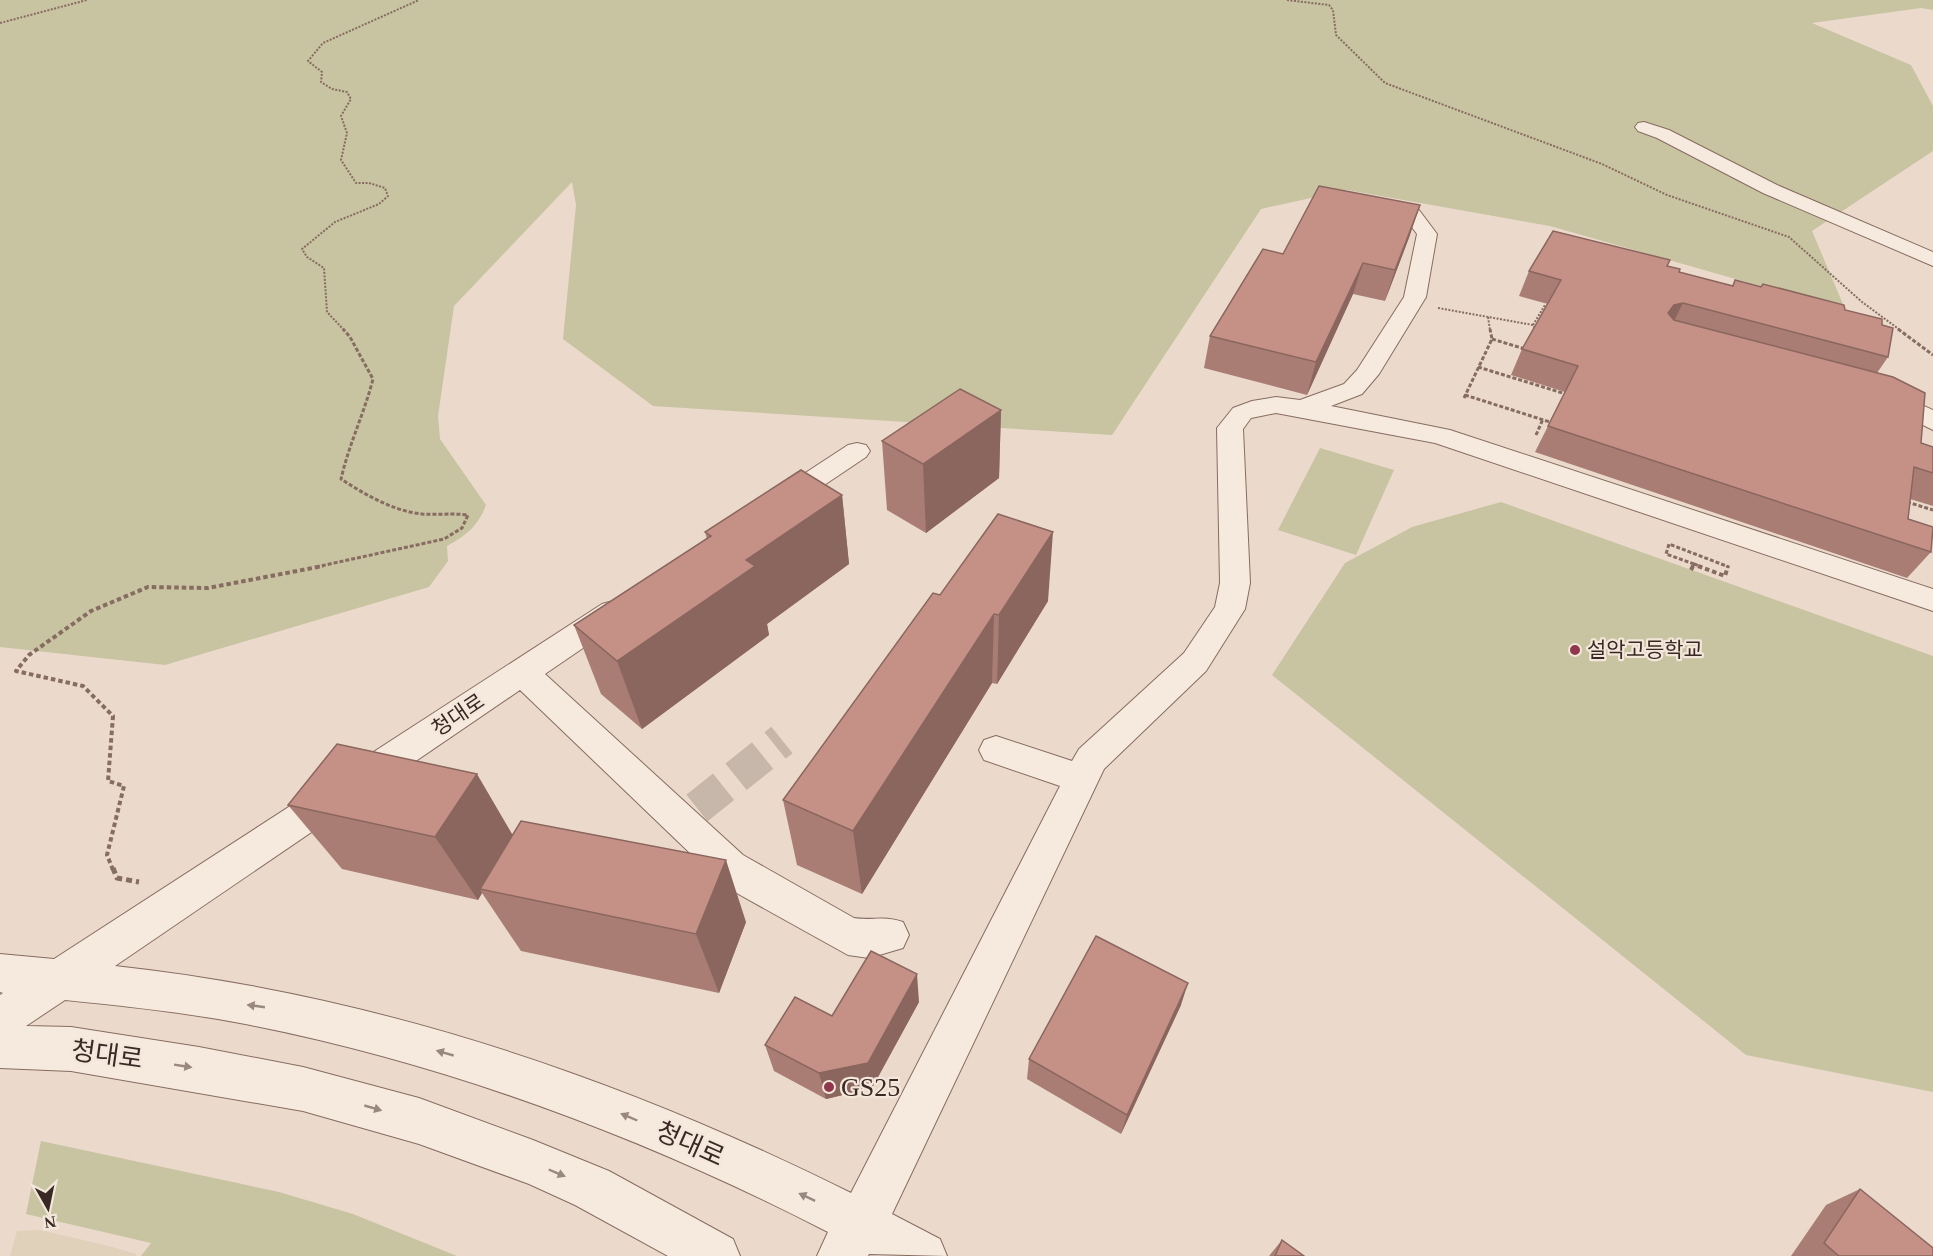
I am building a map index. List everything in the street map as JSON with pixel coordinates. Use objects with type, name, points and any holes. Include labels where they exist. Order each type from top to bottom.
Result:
[{"type":"street","points":[[1644,127],[1664,134],[1770,189],[1933,260]]},
{"type":"street","points":[[1302,408],[1353,389],[1367,374],[1415,297],[1427,234],[1412,214]]},
{"type":"street","points":[[1858,389],[1900,402],[1933,422]]},
{"type":"street","points":[[850,1239],[877,1194],[1091,759],[1195,663],[1230,609],[1235,583],[1230,428],[1242,413],[1262,406],[1302,408],[1449,439],[1933,600]]},
{"type":"street","points":[[759,516],[857,451]]},
{"type":"street","name":"청대로","points":[[59,980],[640,594]]},
{"type":"street","points":[[522,672],[689,814],[747,879],[848,936],[869,939],[889,935]]},
{"type":"street","points":[[996,750],[1081,779]]},
{"type":"street","name":"청대로","points":[[0,972],[269,1008],[391,1038],[513,1073],[615,1111],[717,1154],[850,1239],[923,1256]]},
{"type":"street","points":[[0,1019],[59,980]]},
{"type":"street","name":"청대로","points":[[0,1047],[71,1049],[199,1069],[303,1089],[418,1121],[592,1188],[716,1256]]},
{"type":"path","points":[[0,23],[87,0]]},
{"type":"path","points":[[192,892],[117,878],[107,855],[124,786],[108,781],[113,716],[83,686],[16,671],[30,655],[91,611],[148,587],[208,588],[276,577],[444,539],[462,528],[468,515],[447,512],[420,514],[371,498],[341,478],[348,447],[366,411],[373,379],[350,337],[327,312],[324,268],[307,257],[302,249],[335,222],[379,204],[388,196],[385,188],[369,183],[356,183],[341,160],[347,133],[341,116],[351,99],[346,92],[332,89],[321,82],[322,72],[308,61],[323,43],[419,0]]},
{"type":"path","points":[[1287,0],[1329,5],[1333,10],[1336,35],[1385,83],[1602,164],[1667,195],[1789,237],[1862,302],[1933,355]]},
{"type":"path","points":[[1411,303],[1533,325]]},
{"type":"path","points":[[1533,325],[1545,305],[1555,308]]},
{"type":"path","points":[[1488,317],[1492,339],[1465,396],[1564,426]]},
{"type":"path","points":[[1533,325],[1535,330],[1542,333]]},
{"type":"path","points":[[1492,339],[1534,351]]},
{"type":"path","points":[[1478,367],[1577,398]]},
{"type":"path","points":[[1563,404],[1568,394]]},
{"type":"path","points":[[1553,423],[1558,414]]},
{"type":"path","points":[[1536,435],[1543,419]]},
{"type":"path","points":[[1901,500],[1933,510]]},
{"type":"path","points":[[1669,544],[1729,566],[1725,576],[1694,564],[1666,554],[1669,544]]},
{"type":"path","points":[[1691,570],[1694,564]]},
{"type":"shaded area","points":[[0,0],[1933,0],[1933,10],[1921,8],[1812,23],[1911,65],[1933,106],[1933,151],[1812,231],[1851,323],[1746,282],[1550,226],[1347,190],[1261,209],[1112,435],[653,406],[563,339],[576,205],[572,182],[454,306],[438,416],[440,439],[486,505],[471,529],[447,546],[448,561],[429,587],[165,665],[0,647]]},
{"type":"shaded area","points":[[1320,448],[1394,470],[1356,555],[1278,530]]},
{"type":"shaded area","points":[[1501,502],[1933,656],[1933,1092],[1746,1055],[1272,675],[1345,563],[1412,527]]},
{"type":"shaded area","points":[[41,1141],[279,1192],[353,1214],[457,1256],[141,1256],[151,1243],[26,1214]]},
{"type":"shaded area","points":[[40,1230],[137,1254],[135,1256],[10,1256],[17,1231]]},
{"type":"building","points":[[1319,186],[1420,205],[1395,270],[1363,263],[1316,362],[1210,336],[1263,249],[1283,254]]},
{"type":"building","points":[[1553,231],[1670,260],[1667,266],[1680,269],[1679,272],[1733,286],[1735,280],[1761,287],[1763,284],[1844,305],[1845,310],[1882,319],[1882,325],[1893,328],[1888,357],[1683,303],[1674,305],[1668,313],[1674,320],[1893,377],[1925,393],[1921,443],[1933,447],[1933,473],[1914,467],[1908,519],[1933,527],[1931,552],[1548,426],[1578,366],[1522,349],[1561,280],[1529,271]]},
{"type":"building","points":[[960,389],[1001,410],[923,464],[882,441]]},
{"type":"building","points":[[801,470],[842,495],[746,560],[755,566],[617,661],[574,625],[711,536],[705,532]]},
{"type":"building","points":[[998,514],[1053,532],[999,615],[994,614],[853,831],[783,800],[933,593],[940,595]]},
{"type":"building","points":[[337,744],[477,774],[435,837],[288,805]]},
{"type":"building","points":[[521,821],[726,860],[696,934],[480,889]]},
{"type":"building","points":[[1096,936],[1188,983],[1127,1115],[1029,1059]]},
{"type":"building","points":[[871,951],[917,974],[868,1063],[819,1073],[765,1045],[795,997],[832,1016]]},
{"type":"building","points":[[1860,1189],[1933,1248],[1933,1256],[1839,1256],[1824,1243]]},
{"type":"building","points":[[1282,1240],[1304,1256],[1275,1256]]},
{"type":"tunnel","points":[[697,808],[782,740]]},
{"type":"place","name":"설악고등학교","points":[[1575,650]]},
{"type":"place","name":"GS25","points":[[829,1087]]}]
